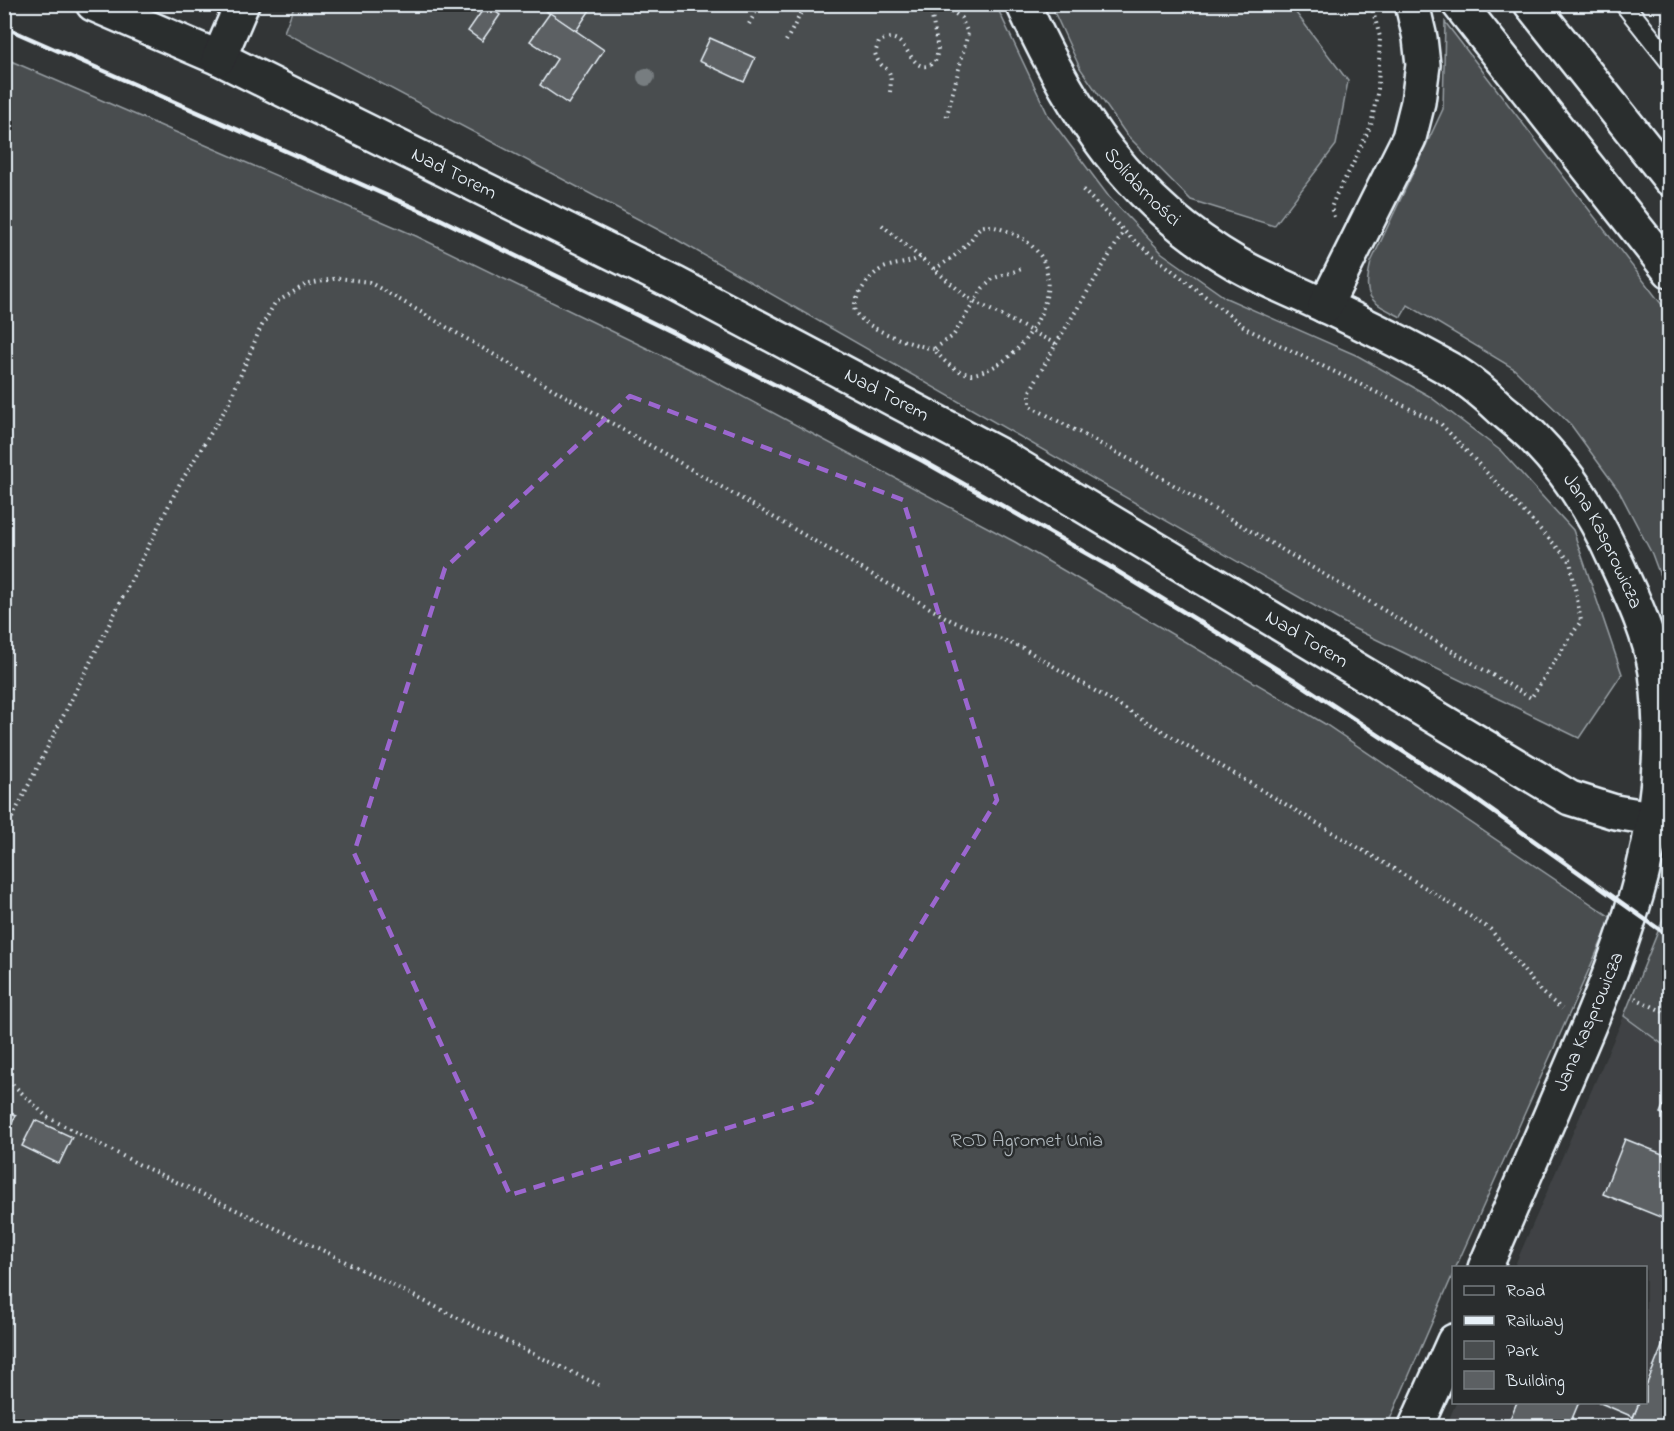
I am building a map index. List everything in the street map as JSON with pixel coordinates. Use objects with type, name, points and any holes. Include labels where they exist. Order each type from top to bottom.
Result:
[{"type":"street","name":"Nad Torem","points":[[93,4],[219,58],[676,284],[1001,456],[1570,798],[1616,812],[1657,819]]},
{"type":"street","points":[[219,58],[242,4]]},
{"type":"street","name":"Solidarności","points":[[1023,4],[1042,46],[1072,101],[1096,138],[1139,188],[1164,212],[1238,265],[1325,306]]},
{"type":"street","points":[[1325,306],[1409,138],[1423,65],[1420,38],[1412,4]]},
{"type":"street","points":[[1459,4],[1670,271]]},
{"type":"street","points":[[1531,4],[1670,179]]},
{"type":"street","name":"Jana Kasprowicza","points":[[1325,306],[1447,367],[1473,385],[1538,441],[1572,483],[1602,531],[1645,627],[1656,672],[1661,717],[1663,778],[1645,878],[1608,984],[1486,1266]]},
{"type":"street","points":[[1416,1426],[1452,1345]]},
{"type":"lane","points":[[1624,4],[1670,62]]},
{"type":"path","points":[[749,24],[760,4]]},
{"type":"path","points":[[786,41],[806,4]]},
{"type":"path","points":[[1335,220],[1331,208],[1371,125],[1378,89],[1380,37],[1371,4]]},
{"type":"path","points":[[890,92],[889,70],[880,64],[875,53],[879,42],[894,38],[902,44],[915,62],[931,66],[935,62],[938,50],[931,11],[937,8],[953,12],[961,18],[968,33],[946,119]]},
{"type":"path","points":[[1082,189],[1124,231],[1247,329],[1441,424],[1570,561],[1581,621],[1531,698],[1140,465],[1030,406],[1030,391],[1124,231]]},
{"type":"path","points":[[882,225],[975,301],[1056,344]]},
{"type":"path","points":[[920,257],[911,263],[888,266],[877,272],[866,282],[854,305],[855,312],[865,321],[888,334],[918,346],[934,349],[943,361],[969,374],[999,365],[1032,332],[1044,302],[1047,274],[1043,259],[1033,246],[1019,236],[986,226],[979,228],[956,256],[934,269]]},
{"type":"path","points":[[934,349],[953,336],[983,288],[994,278],[1022,268]]},
{"type":"path","points":[[4,834],[179,485],[228,405],[260,329],[275,303],[305,285],[338,278],[369,282],[488,350],[616,428],[952,621],[1023,648],[1416,882],[1490,929],[1541,992],[1588,1030]]},
{"type":"path","points":[[1608,984],[1670,1015]]},
{"type":"path","points":[[4,1076],[47,1117],[142,1166],[320,1249],[599,1385]]},
{"type":"highlighted area","points":[[630,396],[903,500],[997,800],[812,1102],[510,1195],[354,853],[445,568]]},
{"type":"shaded area","points":[[1624,1016],[1669,1048],[1669,1426],[1446,1426],[1456,1404],[1647,1404],[1647,1266],[1514,1266]]},
{"type":"green space","points":[[295,4],[996,5],[1049,117],[1109,197],[1162,253],[1226,298],[1358,356],[1429,396],[1501,451],[1573,530],[1622,674],[1579,738],[1353,628],[674,238],[284,32]]},
{"type":"green space","points":[[1051,5],[1290,5],[1348,81],[1336,145],[1274,226],[1191,200],[1126,134],[1080,68]]},
{"type":"green space","points":[[1445,22],[1669,314],[1669,600],[1652,554],[1619,491],[1571,425],[1513,368],[1408,305],[1401,317],[1390,312],[1376,302],[1368,291],[1371,262],[1443,109]]},
{"type":"green space","name":"ROD Agromet Unia","points":[[4,58],[416,236],[704,376],[1015,542],[1325,724],[1612,918],[1456,1266],[1452,1266],[1452,1276],[1387,1426],[5,1426]]},
{"type":"green space","points":[[1669,904],[1669,1049],[1624,1016]]},
{"type":"building","points":[[542,4],[594,4],[576,31],[540,7]]},
{"type":"building","points":[[486,5],[500,15],[482,41],[468,31]]},
{"type":"building","points":[[550,13],[604,50],[568,104],[540,85],[557,59],[530,41]]},
{"type":"building","points":[[710,38],[755,58],[744,82],[699,61]]},
{"type":"building","points":[[1670,1090],[1670,1117],[1660,1113]]},
{"type":"building","points":[[8,1112],[16,1115],[4,1140],[4,1118]]},
{"type":"building","points":[[35,1120],[72,1137],[59,1164],[22,1146]]},
{"type":"building","points":[[1625,1139],[1670,1157],[1670,1221],[1603,1194]]},
{"type":"building","points":[[1670,1327],[1670,1426],[1630,1426],[1638,1404],[1647,1404],[1647,1384]]},
{"type":"building","points":[[1516,1404],[1578,1404],[1569,1426],[1507,1426]]},
{"type":"building","points":[[1603,1404],[1639,1404],[1633,1417]]},
{"type":"railway","points":[[4,27],[440,219],[688,340],[923,461],[1107,565],[1293,679],[1468,794],[1670,937]]}]
